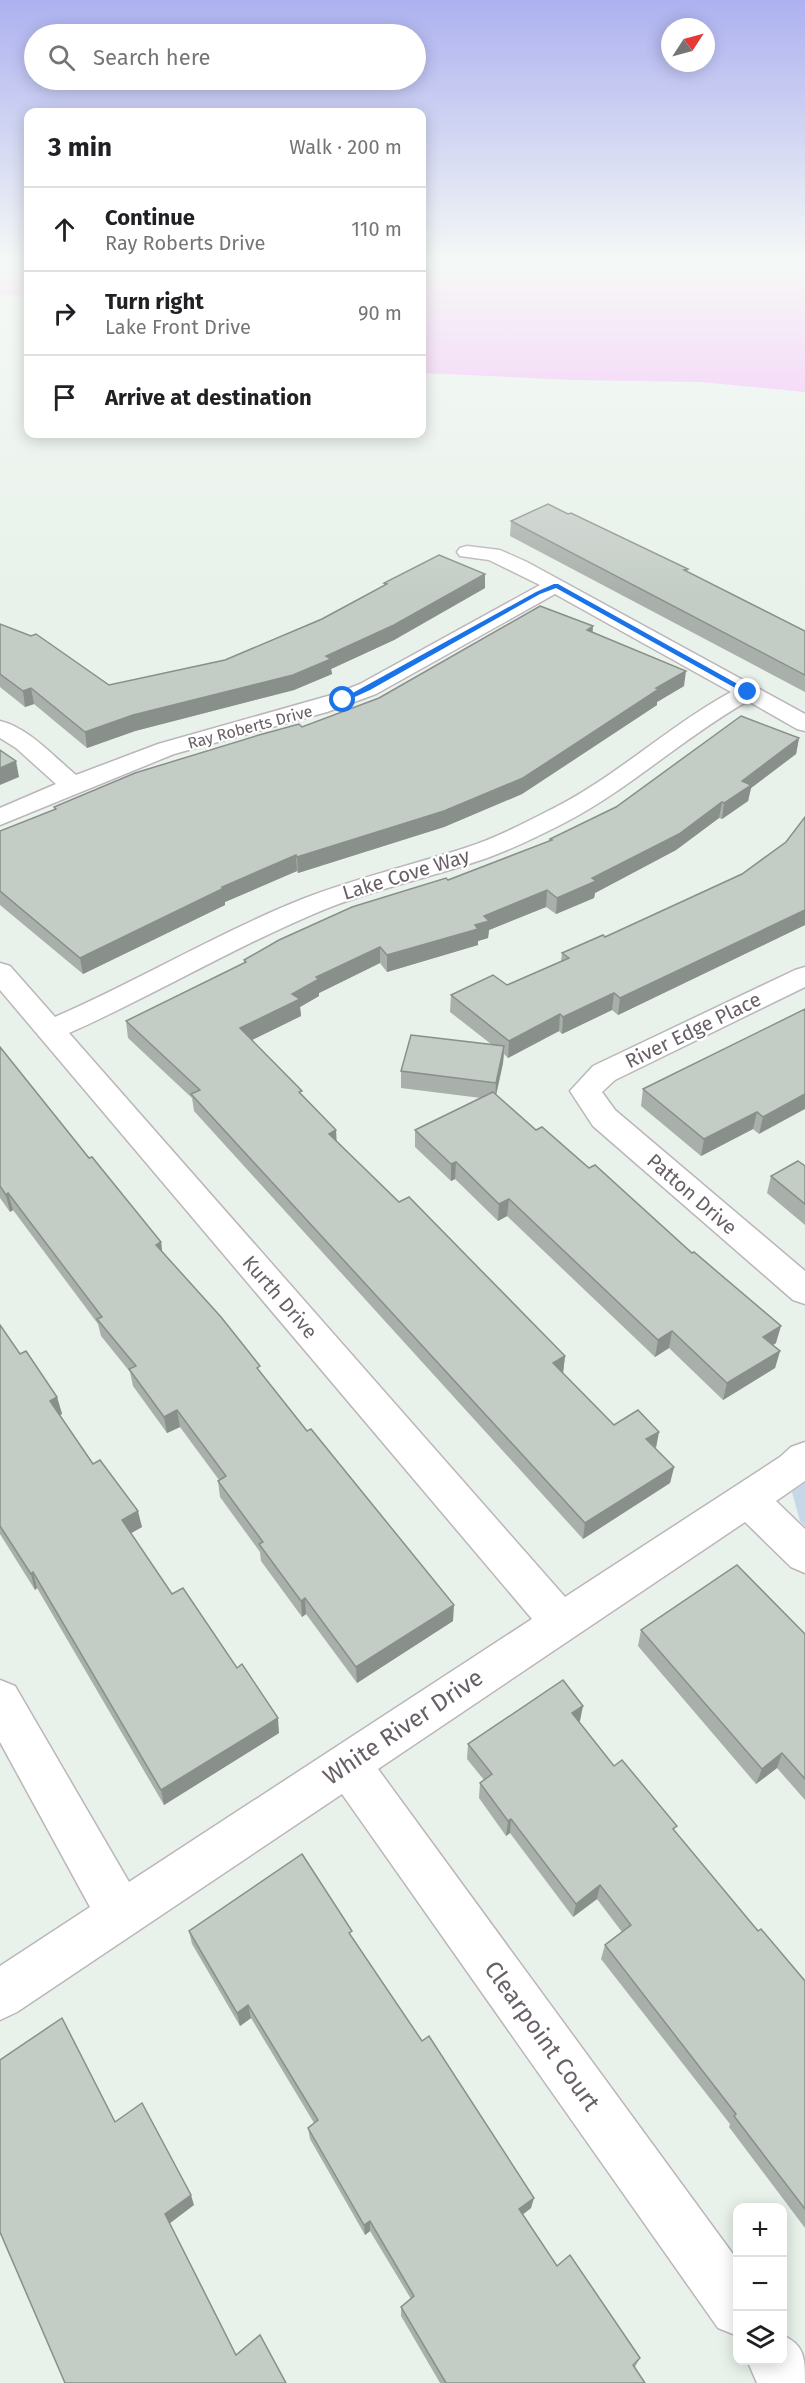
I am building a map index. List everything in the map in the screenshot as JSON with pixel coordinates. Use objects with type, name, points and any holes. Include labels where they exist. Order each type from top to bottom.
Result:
[{"type":"street","points":[[466,552],[493,554],[520,566],[805,724]]},
{"type":"street","name":"Ray Roberts Drive","points":[[0,817],[167,749],[311,711],[343,700],[387,678],[538,593],[556,586]]},
{"type":"street","name":"Lake Cove Way","points":[[50,1030],[103,1008],[309,906],[366,884],[478,852],[556,817],[614,784],[720,706],[748,692]]},
{"type":"street","points":[[0,728],[24,743],[74,787]]},
{"type":"street","name":"Kurth Drive","points":[[0,972],[560,1622]]},
{"type":"street","name":"River Edge Place","points":[[585,1091],[604,1073],[805,976]]},
{"type":"street","name":"Patton Drive","points":[[585,1091],[604,1118],[805,1291]]},
{"type":"street","name":"White River Drive","points":[[0,1995],[805,1458]]},
{"type":"street","points":[[747,1498],[805,1556]]},
{"type":"street","points":[[0,1700],[121,1914]]},
{"type":"street","name":"Clearpoint Court","points":[[347,1764],[733,2301]]},
{"type":"street","points":[[778,2365],[791,2383]]},
{"type":"shaded area","points":[[491,376],[805,376],[805,392],[701,382]]},
{"type":"shaded area","points":[[805,1483],[805,1526],[800,1521],[792,1492]]},
{"type":"building","points":[[548,504],[688,569],[684,570],[805,631],[805,675],[511,521]]},
{"type":"building","points":[[439,555],[485,574],[394,625],[326,656],[331,659],[293,675],[133,715],[85,732],[31,688],[23,691],[0,674],[0,624],[31,636],[36,634],[109,685],[225,660],[322,619],[387,584],[384,583]]},
{"type":"building","points":[[540,606],[593,626],[587,630],[686,671],[656,688],[659,689],[523,778],[444,811],[297,857],[296,855],[222,887],[224,888],[80,958],[0,891],[0,831],[56,809],[54,807],[135,773],[259,735],[299,724],[302,727],[379,698]]},
{"type":"building","points":[[741,716],[799,738],[742,781],[751,785],[724,803],[722,802],[679,834],[592,878],[596,881],[557,898],[547,890],[484,916],[489,921],[475,925],[478,929],[387,955],[380,947],[316,977],[319,979],[292,994],[300,999],[240,1028],[302,1091],[299,1092],[336,1130],[329,1134],[399,1202],[409,1197],[565,1356],[553,1363],[614,1425],[638,1410],[659,1432],[646,1439],[674,1467],[585,1523],[191,1094],[200,1090],[126,1021],[246,962],[244,960],[279,940],[352,907],[446,878],[448,880],[552,840],[550,839],[616,807]]},
{"type":"building","points":[[0,750],[16,761],[0,768]]},
{"type":"building","points":[[805,817],[805,910],[620,998],[614,993],[563,1017],[560,1014],[509,1041],[451,995],[493,975],[507,985],[569,958],[562,953],[603,935],[605,937],[742,874],[786,842]]},
{"type":"building","points":[[805,1009],[805,1094],[763,1117],[757,1112],[704,1139],[643,1089]]},
{"type":"building","points":[[411,1035],[504,1046],[496,1083],[401,1071]]},
{"type":"building","points":[[0,1047],[89,1158],[92,1157],[161,1242],[156,1245],[221,1317],[260,1366],[257,1368],[307,1431],[311,1429],[454,1605],[356,1667],[305,1598],[301,1601],[259,1544],[263,1542],[218,1481],[226,1476],[177,1410],[164,1417],[129,1369],[136,1366],[97,1319],[102,1317],[8,1193],[6,1195],[0,1186]]},
{"type":"building","points":[[493,1092],[536,1130],[542,1127],[589,1168],[595,1165],[692,1253],[694,1252],[781,1326],[763,1337],[780,1351],[727,1383],[672,1331],[658,1340],[509,1199],[499,1204],[456,1162],[451,1164],[415,1130]]},
{"type":"building","points":[[798,1161],[805,1166],[805,1204],[771,1176]]},
{"type":"building","points":[[0,1325],[20,1354],[26,1351],[57,1397],[50,1401],[93,1464],[100,1460],[138,1511],[122,1520],[172,1594],[183,1588],[237,1668],[242,1664],[278,1718],[161,1790],[33,1572],[31,1574],[0,1526]]},
{"type":"building","points":[[737,1565],[805,1634],[805,1779],[782,1753],[762,1769],[641,1630]]},
{"type":"building","points":[[563,1680],[583,1706],[572,1713],[614,1766],[622,1760],[677,1826],[673,1829],[758,1931],[761,1929],[805,1981],[805,2209],[734,2116],[736,2114],[605,1945],[631,1925],[600,1885],[576,1904],[511,1819],[508,1821],[480,1783],[492,1774],[468,1744]]},
{"type":"building","points":[[302,1854],[352,1931],[349,1933],[422,2041],[429,2036],[534,2198],[519,2209],[557,2266],[570,2255],[640,2358],[633,2365],[645,2383],[446,2383],[401,2307],[414,2296],[370,2221],[364,2225],[308,2128],[318,2120],[248,2005],[237,2013],[189,1931]]},
{"type":"building","points":[[62,2018],[115,2122],[142,2103],[191,2195],[165,2214],[236,2355],[260,2335],[286,2383],[65,2383],[0,2232],[0,2060]]},
{"type":"route","points":[[343,700],[368,689],[538,593],[556,586],[748,692]]}]
